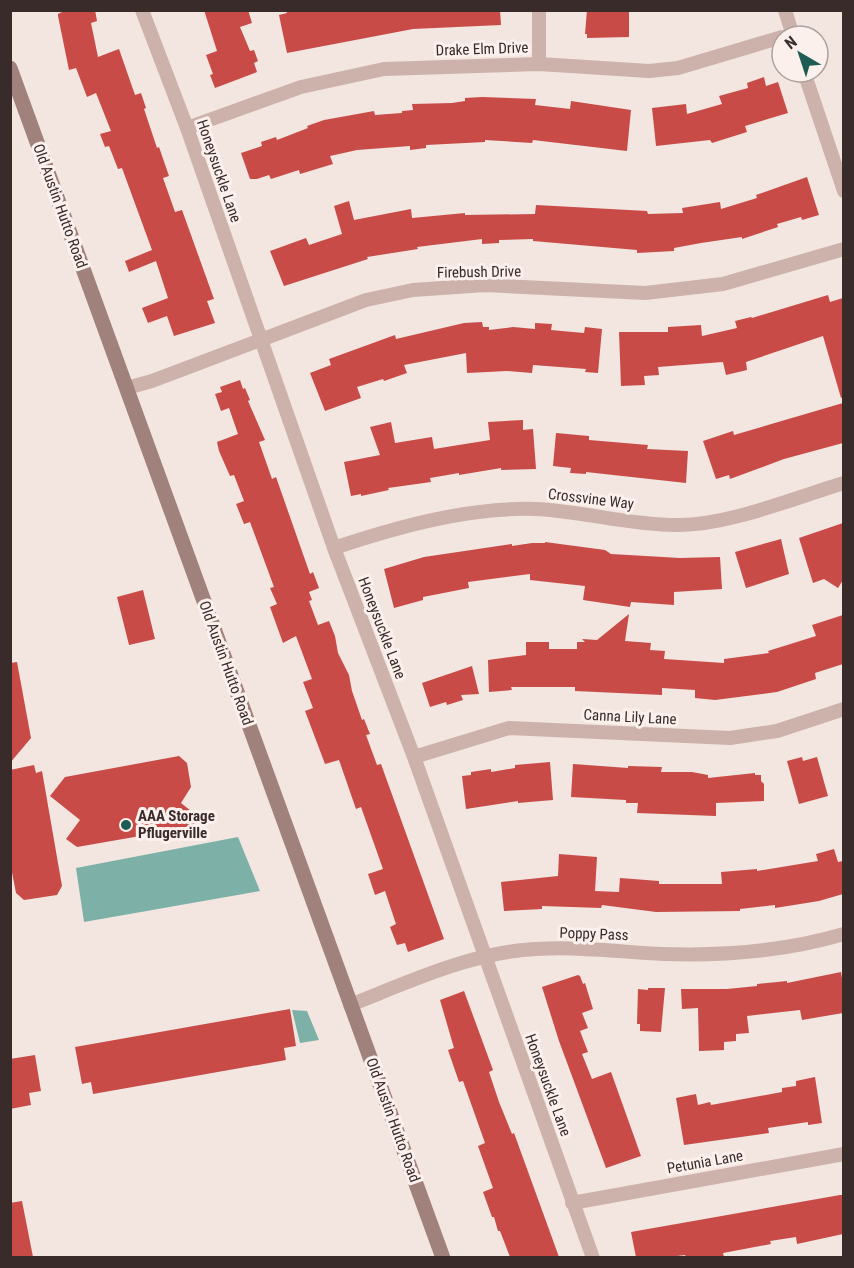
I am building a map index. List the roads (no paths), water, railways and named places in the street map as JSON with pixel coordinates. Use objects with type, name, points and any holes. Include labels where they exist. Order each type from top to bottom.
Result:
[{"type":"street","name":"Honeysuckle Lane","points":[[142,10],[187,128],[334,548],[414,757],[593,1257]]},
{"type":"street","points":[[539,10],[539,64]]},
{"type":"street","name":"Drake Elm Drive","points":[[187,128],[301,87],[384,69],[539,64],[649,71],[678,68],[770,41]]},
{"type":"street","name":"Old Austin Hutto Road","points":[[10,68],[443,1257]]},
{"type":"street","points":[[808,84],[843,191]]},
{"type":"street","name":"Firebush Drive","points":[[127,388],[152,381],[366,300],[413,290],[486,285],[645,293],[723,284],[843,249]]},
{"type":"street","name":"Crossvine Way","points":[[334,548],[392,528],[481,512],[535,509],[676,525],[719,521],[843,483]]},
{"type":"street","name":"Canna Lily Lane","points":[[414,757],[509,728],[730,738],[777,731],[843,709]]},
{"type":"street","name":"Poppy Pass","points":[[350,1005],[469,961],[524,950],[569,948],[663,954],[723,954],[778,948],[843,934]]},
{"type":"street","name":"Petunia Lane","points":[[572,1203],[843,1154]]},
{"type":"water","points":[[238,837],[260,891],[84,922],[76,868]]},
{"type":"water","points":[[292,1010],[307,1011],[319,1040],[300,1043]]},
{"type":"place","name":"AAA Storage Pflugerville","points":[[126,825]]}]
